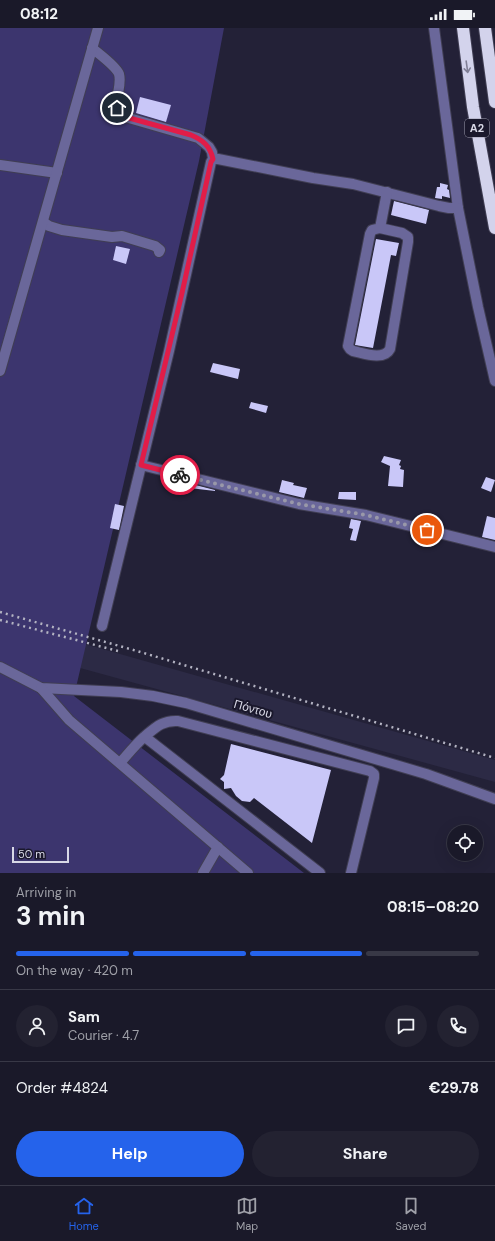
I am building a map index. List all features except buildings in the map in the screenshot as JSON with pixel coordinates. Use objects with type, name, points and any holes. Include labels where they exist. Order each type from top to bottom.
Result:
[{"type":"highway","name":"Α2","points":[[463,28],[472,101],[495,228]]},
{"type":"highway","name":"Α2","points":[[485,28],[495,102]]},
{"type":"street","points":[[0,370],[98,28]]},
{"type":"street","points":[[434,28],[458,208],[495,381]]},
{"type":"street","points":[[92,48],[114,67],[118,73],[118,113],[122,116],[198,138],[209,147],[212,152],[213,159],[211,162],[182,293],[102,626]]},
{"type":"street","points":[[213,159],[353,184],[440,206],[458,208]]},
{"type":"street","points":[[0,165],[57,172]]},
{"type":"street","points":[[380,228],[387,192]]},
{"type":"street","points":[[43,222],[49,226],[62,230],[112,237],[122,236],[155,246],[160,250],[159,252]]},
{"type":"street","points":[[380,228],[402,233],[408,237],[390,349],[388,353],[380,356],[353,351],[348,346],[370,234],[372,230],[380,228]]},
{"type":"street","points":[[141,465],[299,504],[366,515],[495,548]]},
{"type":"street","name":"Πόντου","points":[[0,667],[41,688],[121,692],[153,696],[186,703],[426,774],[495,799]]},
{"type":"street","points":[[41,688],[70,720],[248,873]]},
{"type":"street","points":[[120,763],[136,744],[154,728],[170,720],[178,720],[370,771],[374,774],[374,778],[351,873]]},
{"type":"street","points":[[145,737],[320,873]]},
{"type":"street","points":[[203,873],[218,847]]},
{"type":"shaded area","points":[[0,28],[224,28],[199,161],[74,696],[304,873],[0,873]]},
{"type":"shaded area","points":[[0,620],[495,760],[495,782],[0,646]]},
{"type":"railway","points":[[0,612],[137,651],[495,758]]},
{"type":"railway","points":[[0,620],[118,651]]},
{"type":"way so far","points":[[180,475],[299,504],[366,515],[427,530]]},
{"type":"route","points":[[117,108],[118,113],[122,116],[198,138],[209,147],[212,152],[213,159],[211,162],[182,293],[141,465],[180,475]]}]
